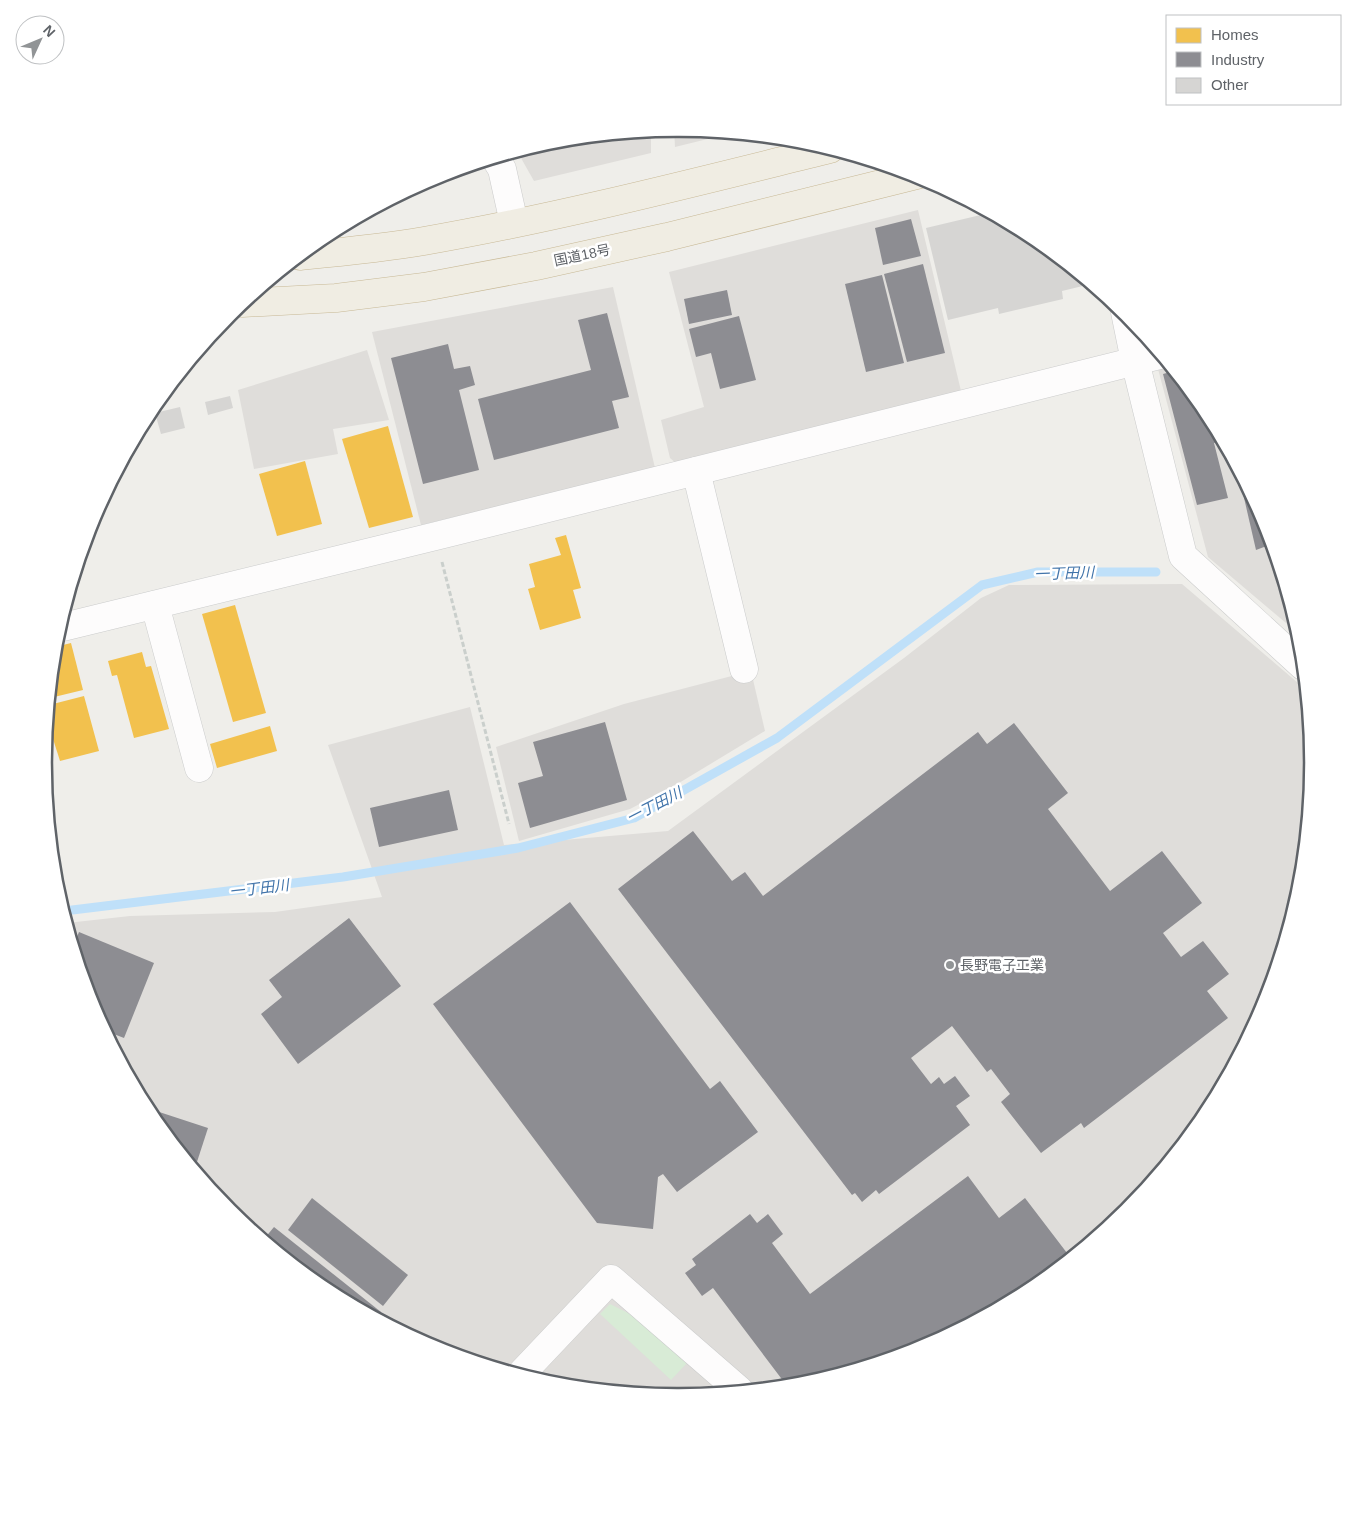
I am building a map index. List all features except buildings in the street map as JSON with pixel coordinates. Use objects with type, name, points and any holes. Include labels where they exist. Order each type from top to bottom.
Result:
[{"type":"highway","points":[[313,254],[423,241],[514,223],[659,191],[814,152]]},
{"type":"highway","name":"国道18号","points":[[255,302],[336,298],[414,288],[536,266],[668,237],[902,179]]},
{"type":"street","points":[[498,163],[502,169],[514,223]]},
{"type":"street","points":[[1139,341],[1148,358],[1183,556],[1290,643]]},
{"type":"street","points":[[68,626],[1148,358]]},
{"type":"street","points":[[696,471],[744,668]]},
{"type":"street","points":[[155,605],[200,768]]},
{"type":"street","points":[[526,1368],[611,1279],[733,1385]]},
{"type":"path","points":[[436,536],[508,824]]},
{"type":"shaded area","points":[[674,137],[712,138],[675,147]]},
{"type":"shaded area","points":[[651,138],[651,153],[534,181],[520,157],[596,142]]},
{"type":"shaded area","points":[[918,210],[961,391],[677,464],[670,458],[661,420],[704,407],[669,272]]},
{"type":"shaded area","points":[[613,287],[655,468],[421,525],[372,332]]},
{"type":"shaded area","points":[[367,350],[389,420],[333,429],[338,454],[254,469],[238,390]]},
{"type":"shaded area","points":[[1163,368],[1198,414],[1220,449],[1239,485],[1270,561],[1287,624],[1208,557],[1158,369]]},
{"type":"shaded area","points":[[1182,584],[1298,683],[1304,762],[1298,844],[1282,924],[1256,1001],[1220,1075],[1174,1143],[1120,1204],[1059,1258],[991,1304],[917,1340],[879,1354],[840,1366],[760,1382],[678,1388],[637,1386],[596,1382],[516,1366],[439,1340],[401,1323],[365,1304],[297,1258],[236,1204],[208,1174],[158,1110],[136,1075],[100,1001],[74,922],[130,916],[275,912],[382,897],[328,745],[470,707],[504,845],[668,831],[904,658],[981,598],[1009,585]]},
{"type":"shaded area","points":[[751,671],[765,731],[674,786],[630,809],[519,841],[496,747],[624,704]]},
{"type":"green space","points":[[610,1304],[640,1319],[688,1362],[671,1380],[600,1314]]},
{"type":"waterway","name":"一丁田川","points":[[71,910],[343,877],[518,848],[634,818],[777,738],[982,585],[1038,572],[1156,572]]},
{"type":"place","name":"長野電子工業","points":[[950,965]]}]
